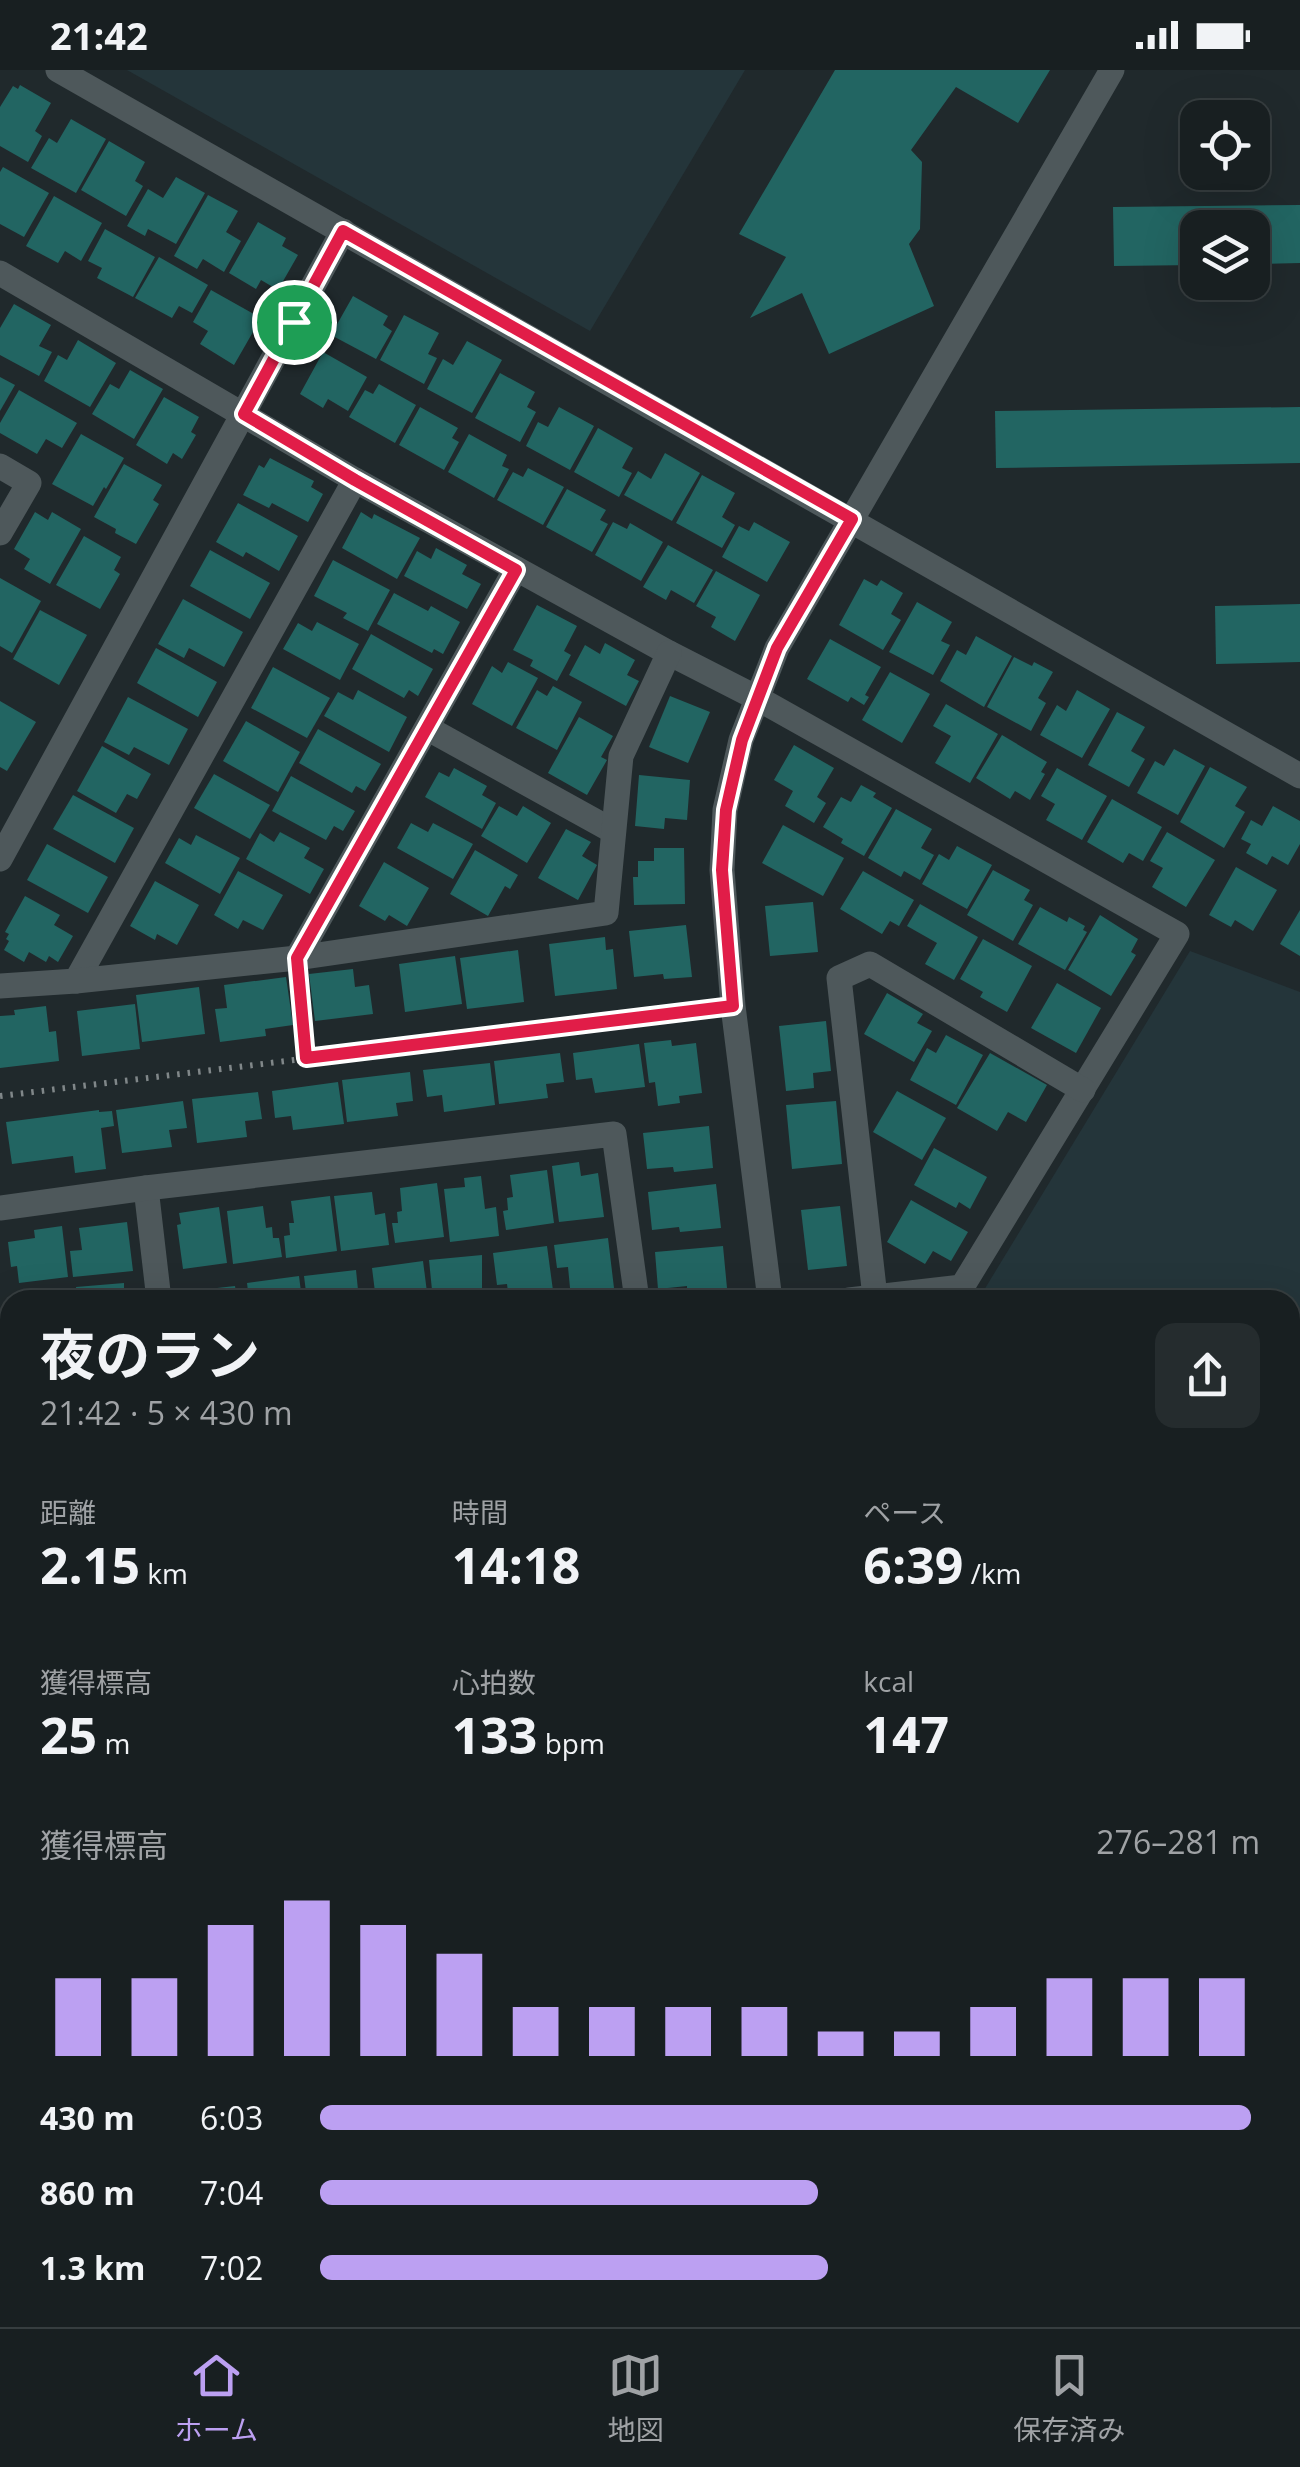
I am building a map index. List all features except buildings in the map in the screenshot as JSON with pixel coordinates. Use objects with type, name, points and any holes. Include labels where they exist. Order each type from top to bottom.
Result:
[{"type":"street","points":[[58,70],[1300,776]]},
{"type":"street","points":[[769,1290],[733,1006],[722,870],[726,810],[742,740],[777,648],[1112,70]]},
{"type":"street","points":[[0,858],[343,231]]},
{"type":"street","points":[[0,272],[355,480],[757,698],[1177,934],[962,1286],[929,1290]]},
{"type":"street","points":[[0,466],[29,482],[0,534]]},
{"type":"street","points":[[76,981],[355,480]]},
{"type":"street","points":[[297,958],[516,570]]},
{"type":"street","points":[[0,986],[297,958],[606,913],[620,756],[668,653]]},
{"type":"street","points":[[427,728],[614,831]]},
{"type":"street","points":[[861,1290],[839,978],[870,964],[1083,1090]]},
{"type":"street","points":[[0,1208],[614,1134],[636,1290]]},
{"type":"street","points":[[146,1188],[158,1290]]},
{"type":"path","points":[[297,958],[306,1058]]},
{"type":"path","points":[[0,1096],[733,1006]]},
{"type":"shaded area","points":[[127,70],[745,70],[590,331]]},
{"type":"shaded area","points":[[1190,951],[1300,992],[1300,1290],[984,1290]]},
{"type":"route","points":[[343,231],[852,519],[777,648],[742,740],[726,810],[722,870],[733,1006],[306,1058],[297,958],[516,570],[244,414],[294,322],[343,231]]}]
